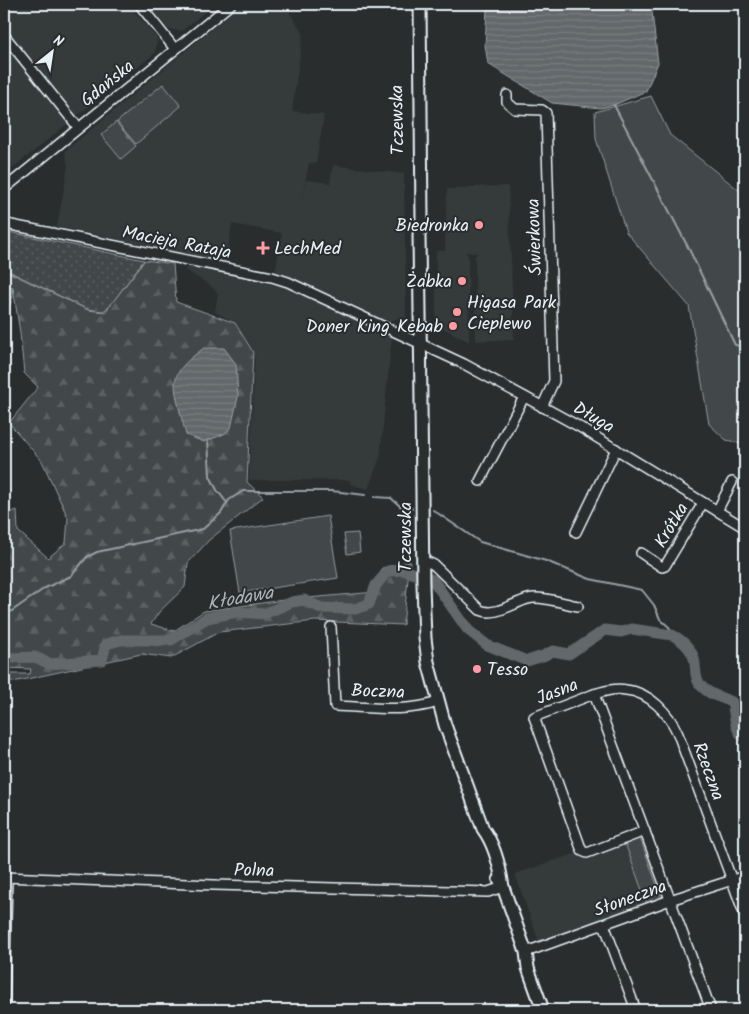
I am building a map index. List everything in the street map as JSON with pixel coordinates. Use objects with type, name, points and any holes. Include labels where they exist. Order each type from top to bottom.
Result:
[{"type":"main road","name":"Tczewska","points":[[413,4],[416,219],[419,235],[421,343],[423,585],[426,646],[438,702],[483,829],[483,840],[496,875],[503,887],[526,952],[534,965],[551,1010]]},
{"type":"main road","name":"Tczewska","points":[[419,235],[422,220],[420,4]]},
{"type":"main road","name":"Tczewska","points":[[526,952],[528,968],[543,1010]]},
{"type":"street","points":[[139,4],[175,49]]},
{"type":"street","name":"Gdańska","points":[[4,188],[231,4]]},
{"type":"street","points":[[4,35],[78,127]]},
{"type":"street","name":"Świerkowa","points":[[507,95],[507,102],[516,108],[542,110],[546,113],[554,381],[542,407]]},
{"type":"street","name":"Macieja Rataja","points":[[4,222],[280,280],[421,343]]},
{"type":"street","name":"Długa","points":[[421,343],[464,364],[616,449],[745,528]]},
{"type":"street","points":[[480,482],[524,397]]},
{"type":"street","points":[[576,532],[616,449]]},
{"type":"street","points":[[717,511],[732,482]]},
{"type":"street","name":"Krótka","points":[[641,553],[662,567],[665,566],[703,503]]},
{"type":"street","points":[[423,566],[430,563],[434,565],[483,612],[493,612],[533,598],[578,606]]},
{"type":"street","name":"Boczna","points":[[332,627],[336,706],[410,708],[423,707],[438,702]]},
{"type":"street","name":"Rzeczna","points":[[594,694],[612,690],[632,691],[658,705],[669,718],[678,734],[745,916]]},
{"type":"street","name":"Jasna","points":[[645,831],[587,853],[582,851],[534,717],[594,694],[645,831],[710,1010]]},
{"type":"street","name":"Słoneczna","points":[[526,952],[670,900],[745,876]]},
{"type":"street","points":[[4,1010],[5,877]]},
{"type":"street","name":"Polna","points":[[5,877],[214,885],[488,892],[503,887]]},
{"type":"street","points":[[604,924],[636,1010]]},
{"type":"shaded area","points":[[4,4],[128,4],[157,38],[155,53],[4,175]]},
{"type":"shaded area","points":[[147,4],[213,5],[182,31],[168,29]]},
{"type":"shaded area","points":[[242,4],[284,4],[303,33],[292,111],[324,115],[316,163],[309,163],[301,201],[306,180],[330,183],[333,165],[404,174],[406,317],[387,321],[338,298],[275,273],[282,233],[232,224],[226,261],[57,227],[68,166],[65,151]]},
{"type":"shaded area","points":[[493,4],[653,4],[652,12],[658,63],[646,91],[614,105],[601,108],[552,103],[488,64],[485,45],[487,8]]},
{"type":"shaded area","points":[[508,186],[514,339],[476,341],[475,256],[478,253],[465,252],[468,256],[469,342],[436,324],[436,251],[445,251],[447,189]]},
{"type":"shaded area","points":[[190,266],[285,287],[392,335],[380,457],[368,489],[350,484],[350,480],[249,480],[255,353],[236,323],[215,312],[218,293],[210,285],[185,270]]},
{"type":"shaded area","points":[[4,285],[12,287],[13,296],[9,308],[9,340],[4,343]]},
{"type":"shaded area","points":[[204,348],[224,348],[236,364],[238,397],[231,428],[224,434],[204,442],[186,435],[175,384],[181,368]]},
{"type":"shaded area","points":[[625,843],[647,904],[539,942],[515,874],[580,852],[582,858]]},
{"type":"green space","points":[[163,84],[181,106],[136,144],[117,122]]},
{"type":"green space","points":[[651,96],[670,135],[745,195],[745,444],[726,440],[709,424],[689,306],[626,232],[596,139],[595,112]]},
{"type":"green space","points":[[116,122],[136,146],[121,159],[101,135]]},
{"type":"green space","points":[[4,231],[144,260],[109,307],[103,311],[87,309],[4,269]]},
{"type":"green space","points":[[145,260],[173,264],[176,302],[235,323],[253,352],[247,482],[263,497],[209,540],[188,563],[185,587],[159,612],[151,624],[174,631],[204,611],[284,600],[376,592],[382,568],[410,561],[403,625],[315,621],[219,632],[171,658],[141,654],[4,684],[4,674],[30,674],[31,669],[4,668],[4,656],[9,650],[4,640],[4,523],[10,513],[17,510],[18,531],[48,558],[66,543],[68,518],[42,461],[9,423],[38,387],[24,373],[13,287],[4,284],[4,270],[88,310],[105,312]]},
{"type":"green space","points":[[328,516],[338,578],[240,593],[230,531]]},
{"type":"green space","points":[[358,533],[360,552],[347,554],[344,534]]},
{"type":"green space","points":[[640,838],[662,899],[647,904],[625,843]]},
{"type":"waterway","points":[[614,105],[689,249],[735,345],[745,347]]},
{"type":"waterway","points":[[208,440],[210,476],[217,490],[227,503]]},
{"type":"waterway","name":"Kłodawa","points":[[4,615],[45,588],[71,576],[87,557],[97,552],[203,529],[221,513],[229,500],[243,491],[332,491],[365,495]]},
{"type":"waterway","name":"Kłodawa","points":[[375,497],[391,498],[401,507],[412,508]]},
{"type":"waterway","name":"Kłodawa","points":[[433,510],[480,542],[546,561],[590,579],[642,590],[654,605],[660,619],[669,627],[672,635]]},
{"type":"waterway","name":"Kłodawa","points":[[4,654],[11,658],[35,657],[50,664],[102,660],[106,644],[121,640],[171,640],[207,618],[237,612],[264,614],[292,602],[304,600],[321,608],[355,609],[369,604],[376,585],[388,571],[403,570],[433,580],[468,630],[487,645],[527,661],[553,651],[569,654],[605,630],[621,632],[632,629],[672,635],[684,643],[693,655],[697,678],[702,687],[710,693],[732,702],[737,727],[745,738]]},
{"type":"place","name":"Biedronka","points":[[479,225]]},
{"type":"place","name":"LechMed","points":[[263,248]]},
{"type":"place","name":"Żabka","points":[[462,281]]},
{"type":"place","name":"Higasa Park Cieplewo","points":[[457,312]]},
{"type":"place","name":"Doner King Kebab","points":[[453,326]]},
{"type":"place","name":"Tesso","points":[[477,669]]}]
